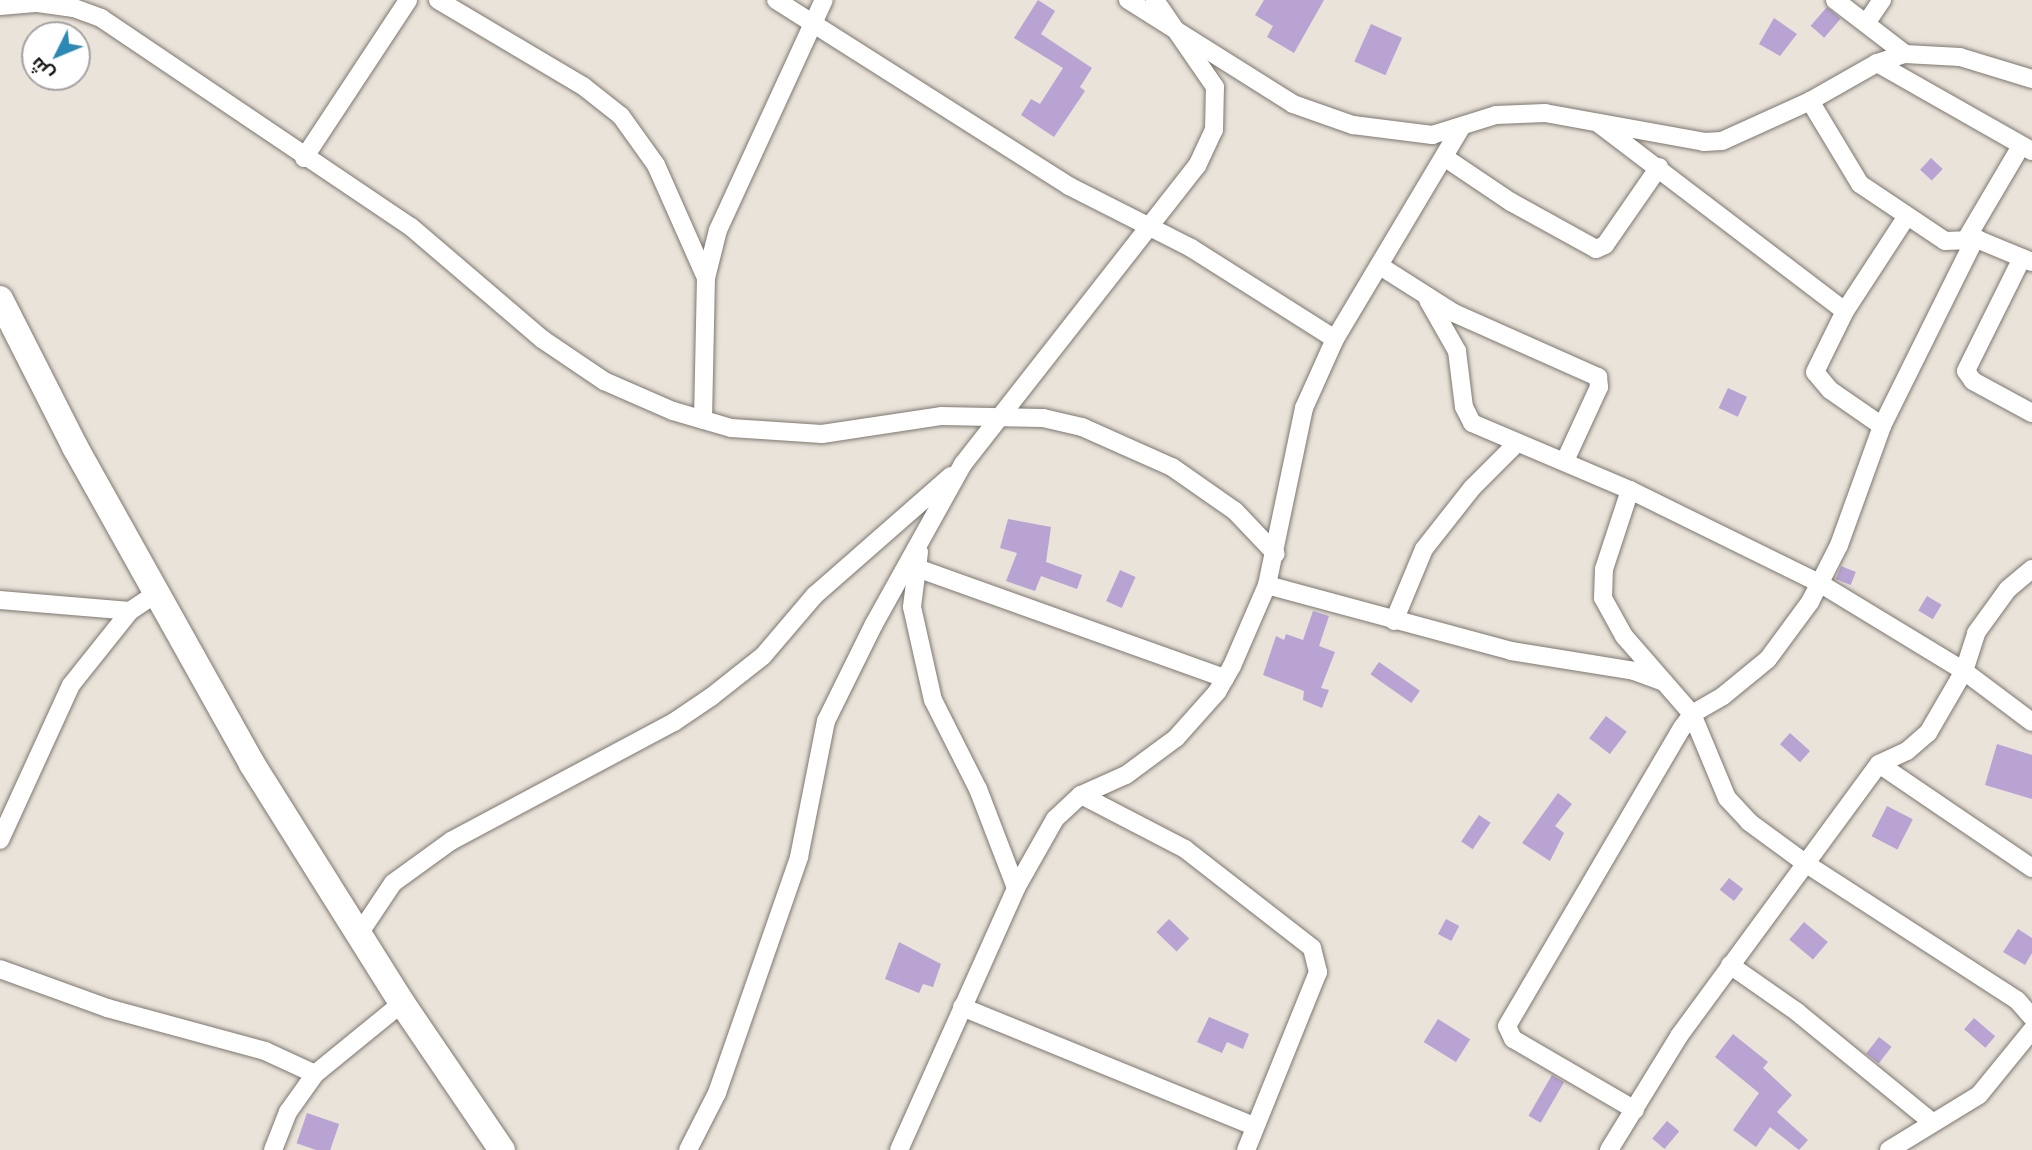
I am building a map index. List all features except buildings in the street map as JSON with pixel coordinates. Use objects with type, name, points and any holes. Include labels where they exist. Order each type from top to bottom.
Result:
[{"type":"street","points":[[304,158],[408,0]]},
{"type":"street","points":[[438,0],[583,86],[621,116],[656,165],[706,278]]},
{"type":"street","points":[[776,0],[1069,186],[1191,248],[1335,340]]},
{"type":"street","points":[[703,420],[706,278],[726,205],[815,25],[824,0]]},
{"type":"street","points":[[1128,0],[1293,104],[1353,125],[1432,135],[1460,129],[1496,116],[1545,113],[1592,119],[1696,141],[1722,141],[1810,102],[1877,63],[1905,54],[1960,57],[2032,79]]},
{"type":"street","points":[[359,934],[393,883],[451,841],[520,800],[674,722],[711,697],[763,656],[815,595],[964,464],[1197,166],[1218,115],[1216,87],[1171,27],[1155,0]]},
{"type":"street","points":[[1835,0],[1867,22],[1905,54]]},
{"type":"street","points":[[1867,22],[1882,0]]},
{"type":"street","points":[[0,6],[38,3],[74,8],[101,18],[411,228],[542,339],[604,381],[703,420],[763,432],[822,434],[916,418],[1043,418],[1082,427],[1145,451],[1235,511],[1276,554]]},
{"type":"street","points":[[1635,1110],[1513,1039],[1506,1030],[1621,827],[1692,714],[1723,696],[1768,659],[1821,584],[1882,426],[1970,240],[2027,148],[1877,63]]},
{"type":"street","points":[[1810,102],[1853,177],[1945,241],[1970,240],[2027,260],[1966,371],[1973,381],[2032,413]]},
{"type":"street","points":[[1592,119],[1659,167],[1845,311]]},
{"type":"street","points":[[899,1150],[1016,888],[1055,819],[1081,795],[1126,775],[1176,738],[1225,678],[1267,585],[1276,554],[1304,408],[1335,340],[1460,129]]},
{"type":"street","points":[[1444,157],[1522,209],[1597,249],[1605,245],[1659,167]]},
{"type":"street","points":[[1882,426],[1816,378],[1823,354],[1845,311],[1907,216]]},
{"type":"street","points":[[1380,266],[1428,300],[1598,377],[1599,387],[1565,461]]},
{"type":"street","points":[[0,299],[155,594],[252,764],[402,1003],[502,1150]]},
{"type":"street","points":[[1428,300],[1457,351],[1466,416],[1480,429],[1565,461],[1630,490],[1821,584],[1964,671],[2032,722]]},
{"type":"street","points":[[1394,621],[1424,549],[1472,488],[1517,443]]},
{"type":"street","points":[[688,1150],[717,1093],[799,857],[826,721],[964,464]]},
{"type":"street","points":[[1630,490],[1604,569],[1603,598],[1624,636],[1692,714],[1727,798],[1749,822],[1805,863],[2017,1000],[2032,1017]]},
{"type":"street","points":[[920,543],[912,607],[933,700],[978,789],[1016,888]]},
{"type":"street","points":[[917,568],[1225,678]]},
{"type":"street","points":[[1609,1150],[1679,1036],[1880,764],[1907,751],[1928,733],[1964,671],[1976,633],[2008,589],[2032,569]]},
{"type":"street","points":[[1267,585],[1511,651],[1634,671],[1667,684]]},
{"type":"street","points":[[0,840],[18,795],[71,685],[130,611],[155,594]]},
{"type":"street","points":[[0,600],[130,611]]},
{"type":"street","points":[[1880,764],[2032,868]]},
{"type":"street","points":[[0,788],[18,795]]},
{"type":"street","points":[[1081,795],[1185,849],[1312,948],[1318,972],[1246,1150]]},
{"type":"street","points":[[1730,965],[1797,1012],[1932,1122]]},
{"type":"street","points":[[0,969],[107,1008],[265,1051],[315,1074]]},
{"type":"street","points":[[273,1150],[288,1112],[315,1074],[402,1003]]},
{"type":"street","points":[[962,1007],[1254,1126]]},
{"type":"street","points":[[1889,1150],[1979,1095],[2032,1030]]}]
